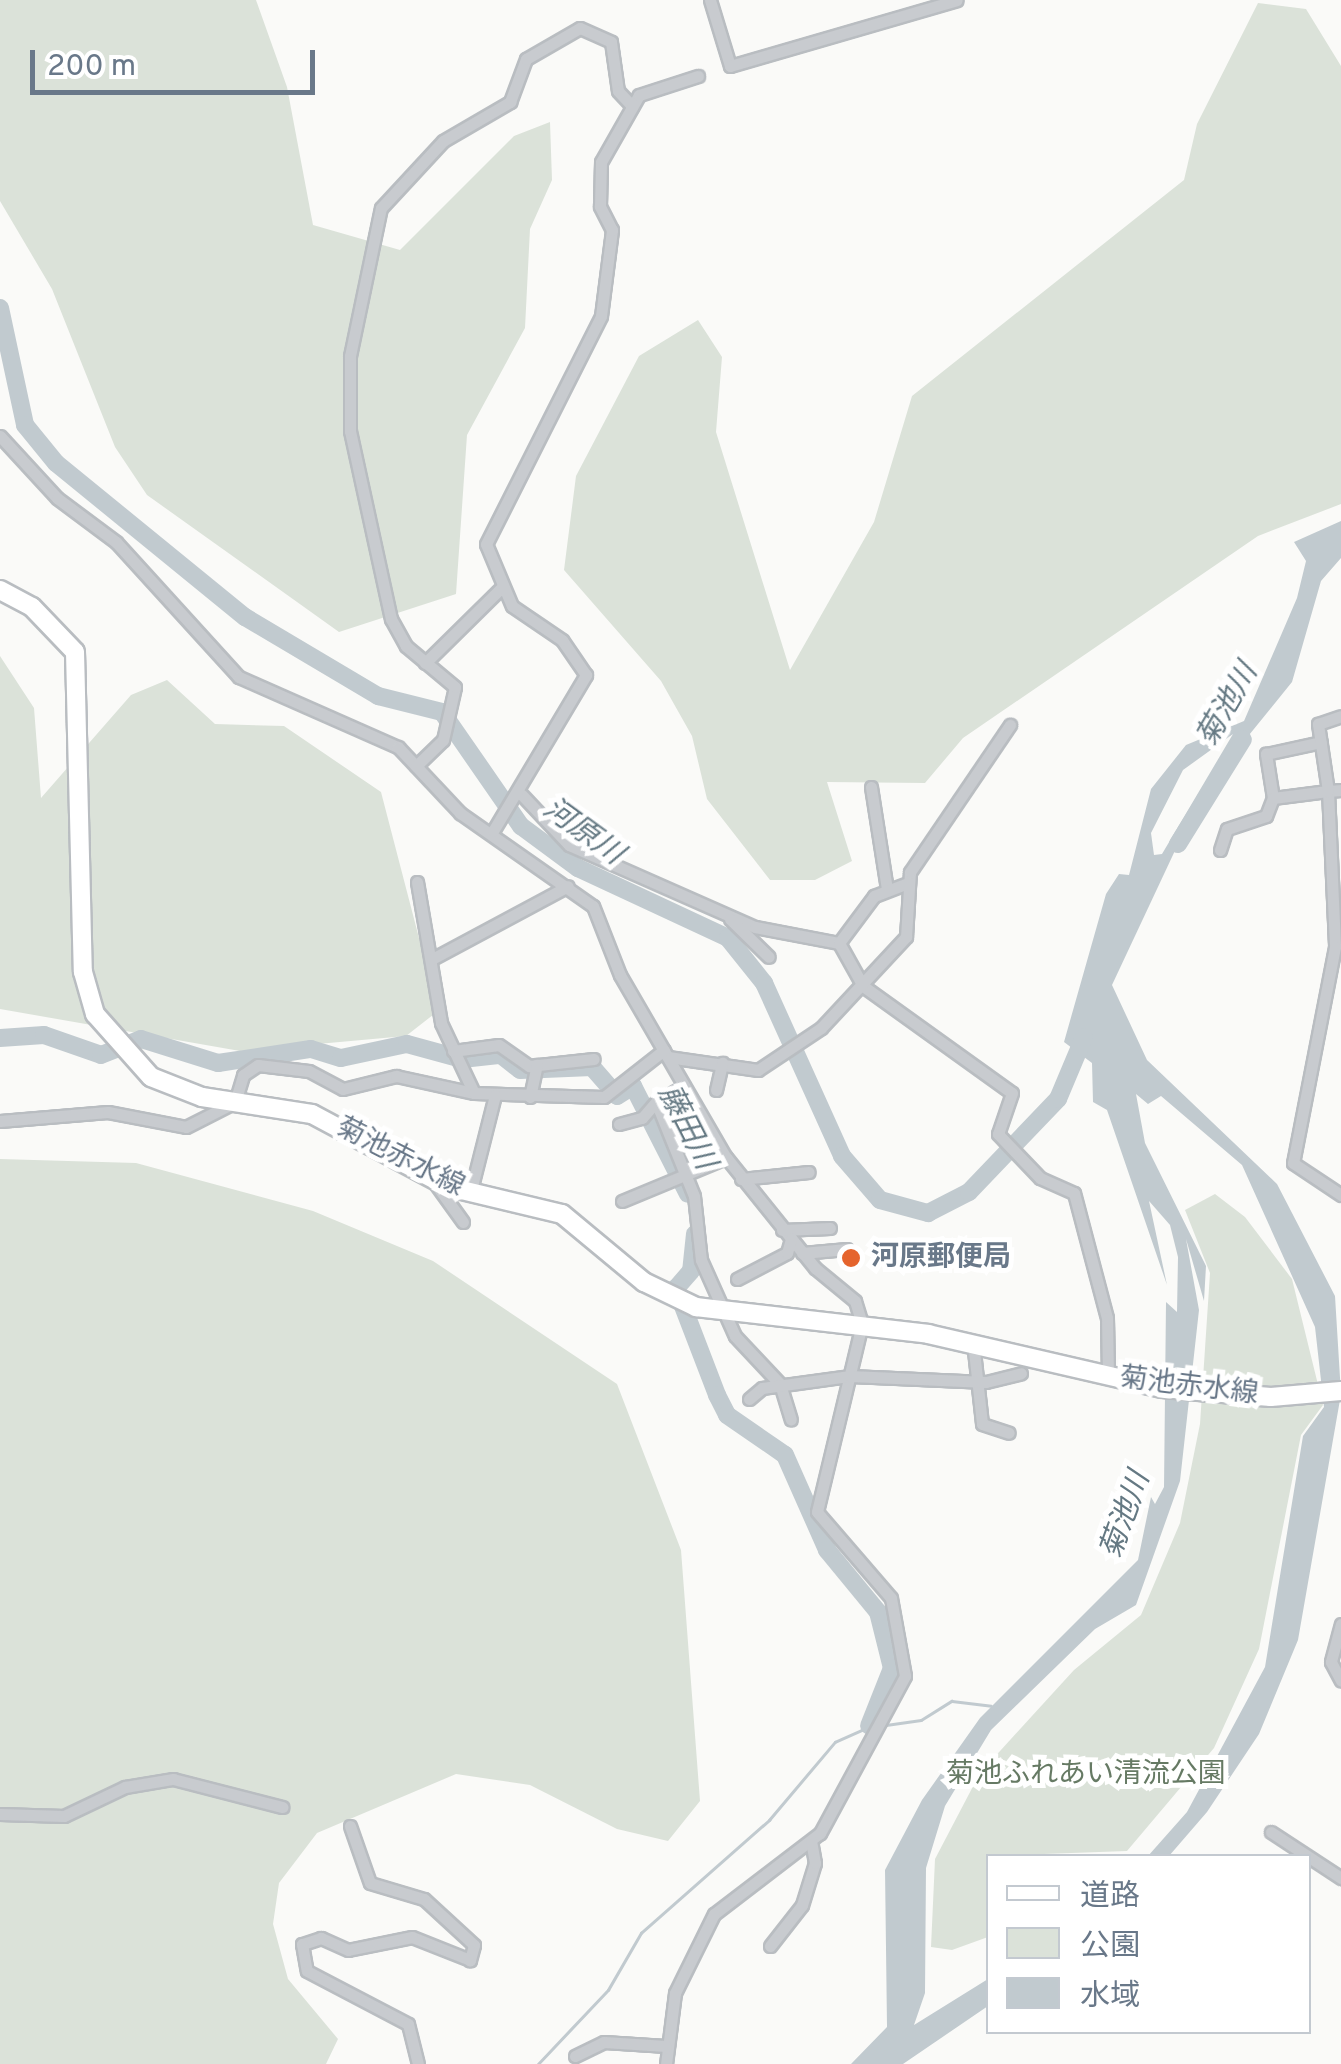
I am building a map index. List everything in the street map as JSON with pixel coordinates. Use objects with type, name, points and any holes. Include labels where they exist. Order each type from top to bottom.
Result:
[{"type":"main road","name":"菊池赤水線","points":[[0,590],[32,606],[75,652],[84,972],[110,1038],[128,1061],[173,1088],[312,1114],[432,1179],[470,1194],[562,1214],[664,1296],[724,1312],[862,1324],[972,1342],[1108,1378],[1210,1393],[1285,1396],[1341,1391]]},
{"type":"street","points":[[710,0],[730,66],[957,0]]},
{"type":"street","points":[[416,766],[443,740],[455,687],[406,646],[380,583],[350,431],[350,356],[381,208],[443,141],[510,102],[526,59],[580,28],[612,42],[618,91],[632,106]]},
{"type":"street","points":[[493,831],[522,795],[586,676],[562,640],[520,615],[501,588],[486,544],[601,316],[612,230],[600,206],[601,162],[632,106],[698,76]]},
{"type":"street","points":[[0,436],[56,498],[116,542],[238,677],[383,739],[416,766],[460,813],[493,831],[568,886],[602,919],[620,975],[726,1158],[802,1253],[850,1292],[862,1324],[817,1512],[891,1598],[904,1676],[810,1841],[714,1914],[674,1994],[666,2064]]},
{"type":"street","points":[[426,663],[501,588]]},
{"type":"street","points":[[1340,1195],[1293,1163],[1335,947],[1334,791],[1318,724],[1341,716]]},
{"type":"street","points":[[0,1121],[108,1112],[170,1129],[235,1102],[243,1075],[258,1065],[309,1071],[342,1089],[396,1076],[474,1093],[604,1097],[666,1054],[722,1063],[779,1064],[863,986],[906,937],[908,884],[1010,725]]},
{"type":"street","points":[[1220,850],[1226,829],[1266,816],[1273,798],[1266,754],[1320,742]]},
{"type":"street","points":[[870,787],[887,889]]},
{"type":"street","points":[[1273,798],[1334,791]]},
{"type":"street","points":[[522,795],[550,834],[729,915],[839,942],[863,986],[1012,1093],[1002,1138],[1029,1168],[1074,1194],[1107,1318],[1108,1378]]},
{"type":"street","points":[[417,882],[453,1051],[474,1093]]},
{"type":"street","points":[[839,942],[887,889],[908,884]]},
{"type":"street","points":[[432,959],[568,886]]},
{"type":"street","points":[[729,915],[768,957]]},
{"type":"street","points":[[453,1051],[499,1045],[538,1065],[594,1059]]},
{"type":"street","points":[[716,1090],[722,1063]]},
{"type":"street","points":[[530,1097],[538,1065]]},
{"type":"street","points":[[618,1124],[642,1118],[656,1102],[684,1086]]},
{"type":"street","points":[[470,1194],[495,1095]]},
{"type":"street","points":[[656,1102],[681,1170],[701,1260],[724,1312],[784,1390],[791,1419]]},
{"type":"street","points":[[622,1201],[681,1170],[726,1158]]},
{"type":"street","points":[[742,1179],[808,1172]]},
{"type":"street","points":[[1340,1195],[1341,1178]]},
{"type":"street","points":[[432,1179],[463,1222]]},
{"type":"street","points":[[786,1235],[830,1228]]},
{"type":"street","points":[[736,1278],[786,1253],[786,1235]]},
{"type":"street","points":[[802,1253],[848,1248]]},
{"type":"street","points":[[972,1342],[981,1382],[982,1424],[1009,1433]]},
{"type":"street","points":[[749,1399],[762,1388],[784,1390],[850,1376],[981,1382],[1021,1372]]},
{"type":"street","points":[[1341,1624],[1331,1662],[1341,1681]]},
{"type":"street","points":[[0,1814],[64,1816],[125,1787],[173,1779],[282,1807]]},
{"type":"street","points":[[350,1826],[370,1882],[424,1899],[474,1945],[465,1960],[412,1938],[348,1950],[321,1938],[302,1944],[307,1971],[408,2024],[418,2064]]},
{"type":"street","points":[[1271,1832],[1304,1854]]},
{"type":"street","points":[[770,1946],[802,1905],[815,1863],[810,1841]]},
{"type":"street","points":[[1311,1858],[1341,1878]]},
{"type":"street","points":[[575,2056],[604,2042],[666,2046]]},
{"type":"green space","points":[[0,0],[256,0],[287,87],[313,225],[400,250],[514,136],[550,122],[552,180],[530,229],[525,328],[467,435],[456,594],[339,632],[147,495],[115,447],[52,289],[0,201]]},
{"type":"green space","points":[[1258,3],[1306,9],[1341,66],[1341,504],[1258,536],[963,738],[925,783],[827,782],[852,861],[815,880],[770,880],[707,799],[692,736],[661,681],[564,570],[576,476],[639,356],[698,320],[722,357],[716,432],[790,670],[874,522],[912,396],[1184,180],[1197,124]]},
{"type":"green space","points":[[0,656],[34,708],[41,798],[131,695],[167,680],[215,724],[284,726],[381,792],[438,1011],[406,1036],[240,1051],[0,1009]]},
{"type":"green space","points":[[0,1159],[136,1163],[313,1211],[433,1261],[617,1384],[681,1550],[700,1801],[668,1841],[617,1829],[530,1785],[456,1774],[317,1833],[279,1883],[273,1924],[288,1979],[338,2039],[326,2064],[0,2064]]},
{"type":"green space","name":"菊池ふれあい清流公園","points":[[1215,1194],[1245,1217],[1292,1279],[1323,1405],[1301,1435],[1259,1649],[1214,1748],[1127,1851],[986,1854],[986,1938],[952,1950],[931,1947],[935,1859],[980,1773],[1074,1670],[1141,1615],[1180,1523],[1200,1424],[1210,1273],[1185,1210]]},
{"type":"water","points":[[1341,521],[1341,558],[1321,581],[1292,682],[1202,793],[1112,985],[1147,1060],[1277,1184],[1335,1296],[1341,1394],[1298,1640],[1259,1734],[1207,1812],[1171,1854],[1150,1854],[1187,1812],[1265,1667],[1303,1436],[1324,1407],[1315,1327],[1242,1165],[1161,1096],[1148,1104],[1136,1094],[1145,1143],[1206,1266],[1204,1301],[1186,1239],[1199,1310],[1180,1481],[1136,1605],[1095,1629],[991,1730],[945,1806],[926,1868],[925,1993],[914,2025],[986,1980],[986,2007],[903,2064],[851,2064],[887,2027],[885,1870],[922,1800],[980,1718],[1138,1560],[1151,1497],[1155,1504],[1164,1487],[1166,1302],[1177,1312],[1178,1257],[1170,1225],[1149,1201],[1167,1285],[1107,1110],[1093,1102],[1092,1063],[1064,1042],[1106,894],[1119,874],[1129,875],[1151,789],[1186,745],[1244,721],[1297,598],[1306,561],[1294,542]],"holes":[[[1233,734],[1162,854],[1154,855],[1151,833],[1183,770]]]},
{"type":"waterway","name":"河原川","points":[[0,308],[25,425],[56,463],[245,617],[378,696],[442,712],[521,826],[578,868],[728,938],[764,983],[842,1156],[880,1200],[928,1213],[969,1192],[1058,1099],[1084,1037]]},
{"type":"waterway","name":"菊池川","points":[[1178,844],[1243,739]]},
{"type":"waterway","name":"藤田川","points":[[0,1038],[44,1035],[101,1055],[141,1039],[218,1063],[311,1049],[341,1058],[407,1044],[462,1059],[501,1055],[520,1070],[592,1067],[617,1096],[633,1086],[688,1194]]},
{"type":"waterway","name":"藤田川","points":[[695,1234],[691,1271],[676,1288],[717,1395],[727,1415],[785,1455],[827,1550],[878,1612],[892,1668],[869,1726]]},
{"type":"waterway","points":[[886,1725],[921,1720],[952,1701],[991,1706]]},
{"type":"waterway","points":[[538,2064],[608,1990],[641,1933],[769,1820],[835,1742],[873,1725]]},
{"type":"place","name":"河原郵便局","points":[[851,1258]]}]
